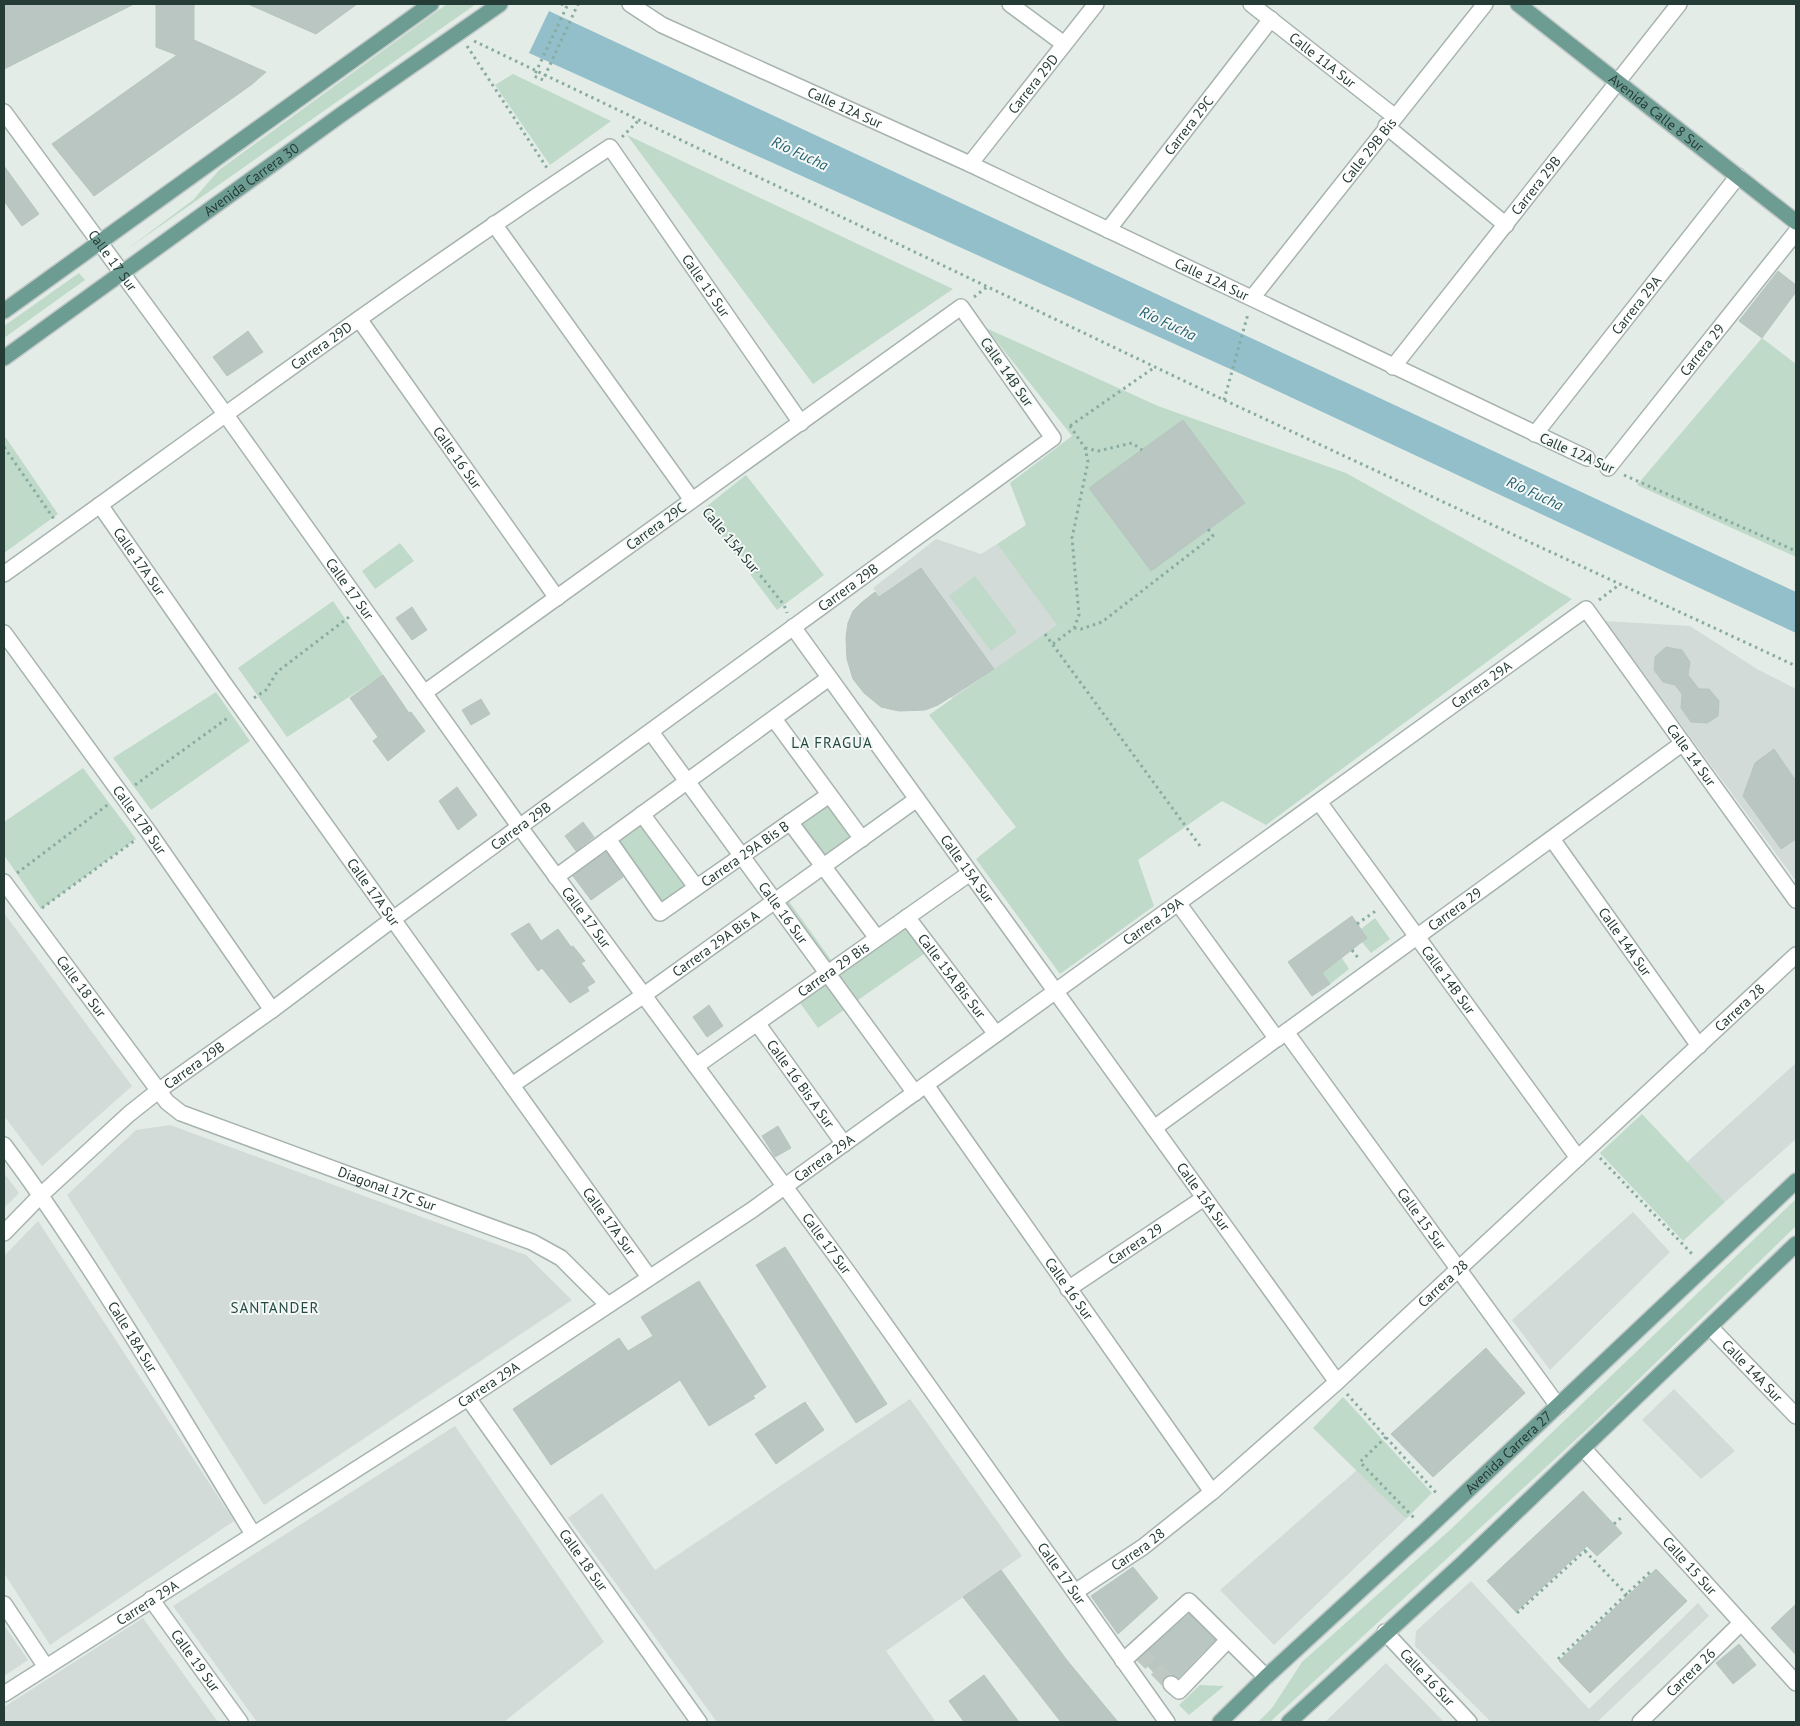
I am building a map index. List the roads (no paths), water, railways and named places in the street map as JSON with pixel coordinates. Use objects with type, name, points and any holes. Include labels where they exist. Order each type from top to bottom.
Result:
[{"type":"main road","points":[[4,311],[431,4]]},
{"type":"main road","name":"Avenida Carrera 30","points":[[4,358],[500,4]]},
{"type":"main road","name":"Avenida Calle 8 Sur","points":[[1518,4],[1796,222]]},
{"type":"main road","name":"Avenida Carrera 27","points":[[1220,1722],[1796,1181]]},
{"type":"main road","points":[[1289,1722],[1385,1632],[1464,1562],[1796,1244]]},
{"type":"street","name":"Calle 12A Sur","points":[[630,4],[662,25],[970,164],[1587,458]]},
{"type":"street","points":[[1010,4],[1064,44]]},
{"type":"street","name":"Carrera 29D","points":[[970,164],[1096,4]]},
{"type":"street","name":"Calle 11A Sur","points":[[1251,4],[1390,121],[1506,225]]},
{"type":"street","name":"Calle 29B Bis","points":[[1252,298],[1390,121],[1485,4]]},
{"type":"street","name":"Carrera 29B","points":[[1393,367],[1619,83],[1679,4]]},
{"type":"street","name":"Carrera 29C","points":[[1108,230],[1271,19]]},
{"type":"street","name":"Calle 17 Sur","points":[[4,112],[98,244],[226,415],[556,877],[785,1187],[1167,1722]]},
{"type":"street","name":"Carrera 29D","points":[[4,574],[359,318],[494,224],[610,148]]},
{"type":"street","name":"Calle 15 Sur","points":[[610,148],[801,423]]},
{"type":"street","name":"Carrera 29A","points":[[1535,434],[1738,176]]},
{"type":"street","name":"Calle 15A Sur","points":[[494,224],[692,500]]},
{"type":"street","name":"Carrera 29","points":[[1608,468],[1796,232]]},
{"type":"street","name":"Carrera 29C","points":[[424,693],[961,307]]},
{"type":"street","name":"Calle 14B Sur","points":[[961,307],[1053,438]]},
{"type":"street","name":"Calle 16 Sur","points":[[359,318],[557,598]]},
{"type":"street","name":"Carrera 29B","points":[[4,1233],[41,1195],[129,1114],[158,1091],[272,1010],[392,919],[1053,438]]},
{"type":"street","name":"Calle 17A Sur","points":[[100,505],[392,919],[649,1276]]},
{"type":"street","name":"Carrera 29A","points":[[4,1694],[468,1398],[785,1187],[1586,609]]},
{"type":"street","name":"Calle 14 Sur","points":[[1586,609],[1796,900]]},
{"type":"street","name":"Calle 15A Sur","points":[[793,627],[1337,1382]]},
{"type":"street","name":"Calle 17B Sur","points":[[4,633],[148,830],[272,1010]]},
{"type":"street","points":[[556,877],[829,678]]},
{"type":"street","points":[[774,719],[862,839]]},
{"type":"street","name":"Calle 16 Sur","points":[[651,732],[828,973],[920,1089],[1068,1289],[1212,1492]]},
{"type":"street","name":"Carrera 29","points":[[1154,1128],[1683,743]]},
{"type":"street","name":"Carrera 29A Bis B","points":[[608,839],[660,913],[829,795]]},
{"type":"street","name":"Carrera 29A Bis A","points":[[512,1085],[644,996],[917,800]]},
{"type":"street","name":"Calle 14B Sur","points":[[1318,802],[1417,937],[1584,1153]]},
{"type":"street","points":[[642,814],[696,888]]},
{"type":"street","points":[[790,822],[878,938]]},
{"type":"street","name":"Calle 14A Sur","points":[[1552,839],[1699,1046]]},
{"type":"street","name":"Carrera 29 Bis","points":[[696,1066],[970,873]]},
{"type":"street","name":"Calle 18 Sur","points":[[4,882],[158,1091]]},
{"type":"street","name":"Calle 15 Sur","points":[[1178,903],[1282,1035],[1459,1268],[1558,1406]]},
{"type":"street","name":"Calle 15A Bis Sur","points":[[907,917],[996,1034]]},
{"type":"street","name":"Carrera 28","points":[[1075,1592],[1143,1547],[1212,1492],[1337,1382],[1796,955]]},
{"type":"street","name":"Calle 16 Bis A Sur","points":[[757,1023],[844,1144]]},
{"type":"street","name":"Diagonal 17C Sur","points":[[158,1091],[167,1102],[181,1113],[532,1242],[561,1258],[607,1304]]},
{"type":"street","name":"Calle 18A Sur","points":[[4,1145],[78,1250],[253,1534]]},
{"type":"street","name":"Carrera 29","points":[[1068,1289],[1204,1198]]},
{"type":"street","name":"Calle 14A Sur","points":[[1710,1327],[1796,1416]]},
{"type":"street","name":"Calle 18 Sur","points":[[468,1398],[699,1722]]},
{"type":"street","name":"Calle 15 Sur","points":[[1583,1448],[1796,1683]]},
{"type":"street","name":"Calle 19 Sur","points":[[151,1599],[240,1722]]},
{"type":"street","points":[[1124,1662],[1138,1651],[1189,1601],[1266,1677]]},
{"type":"street","points":[[4,1604],[46,1667]]},
{"type":"street","name":"Carrera 26","points":[[1640,1722],[1741,1623]]},
{"type":"street","name":"Calle 16 Sur","points":[[1385,1632],[1470,1722]]},
{"type":"street","points":[[1172,1684],[1179,1691],[1228,1640]]},
{"type":"water","name":"Río Fucha","points":[[549,11],[1796,592],[1796,633],[1239,373],[529,53]]},
{"type":"tunnel","points":[[1140,1653],[1171,1684]]},
{"type":"district","name":"LA FRAGUA","points":[[832,742]]},
{"type":"district","name":"SANTANDER","points":[[275,1307]]}]
